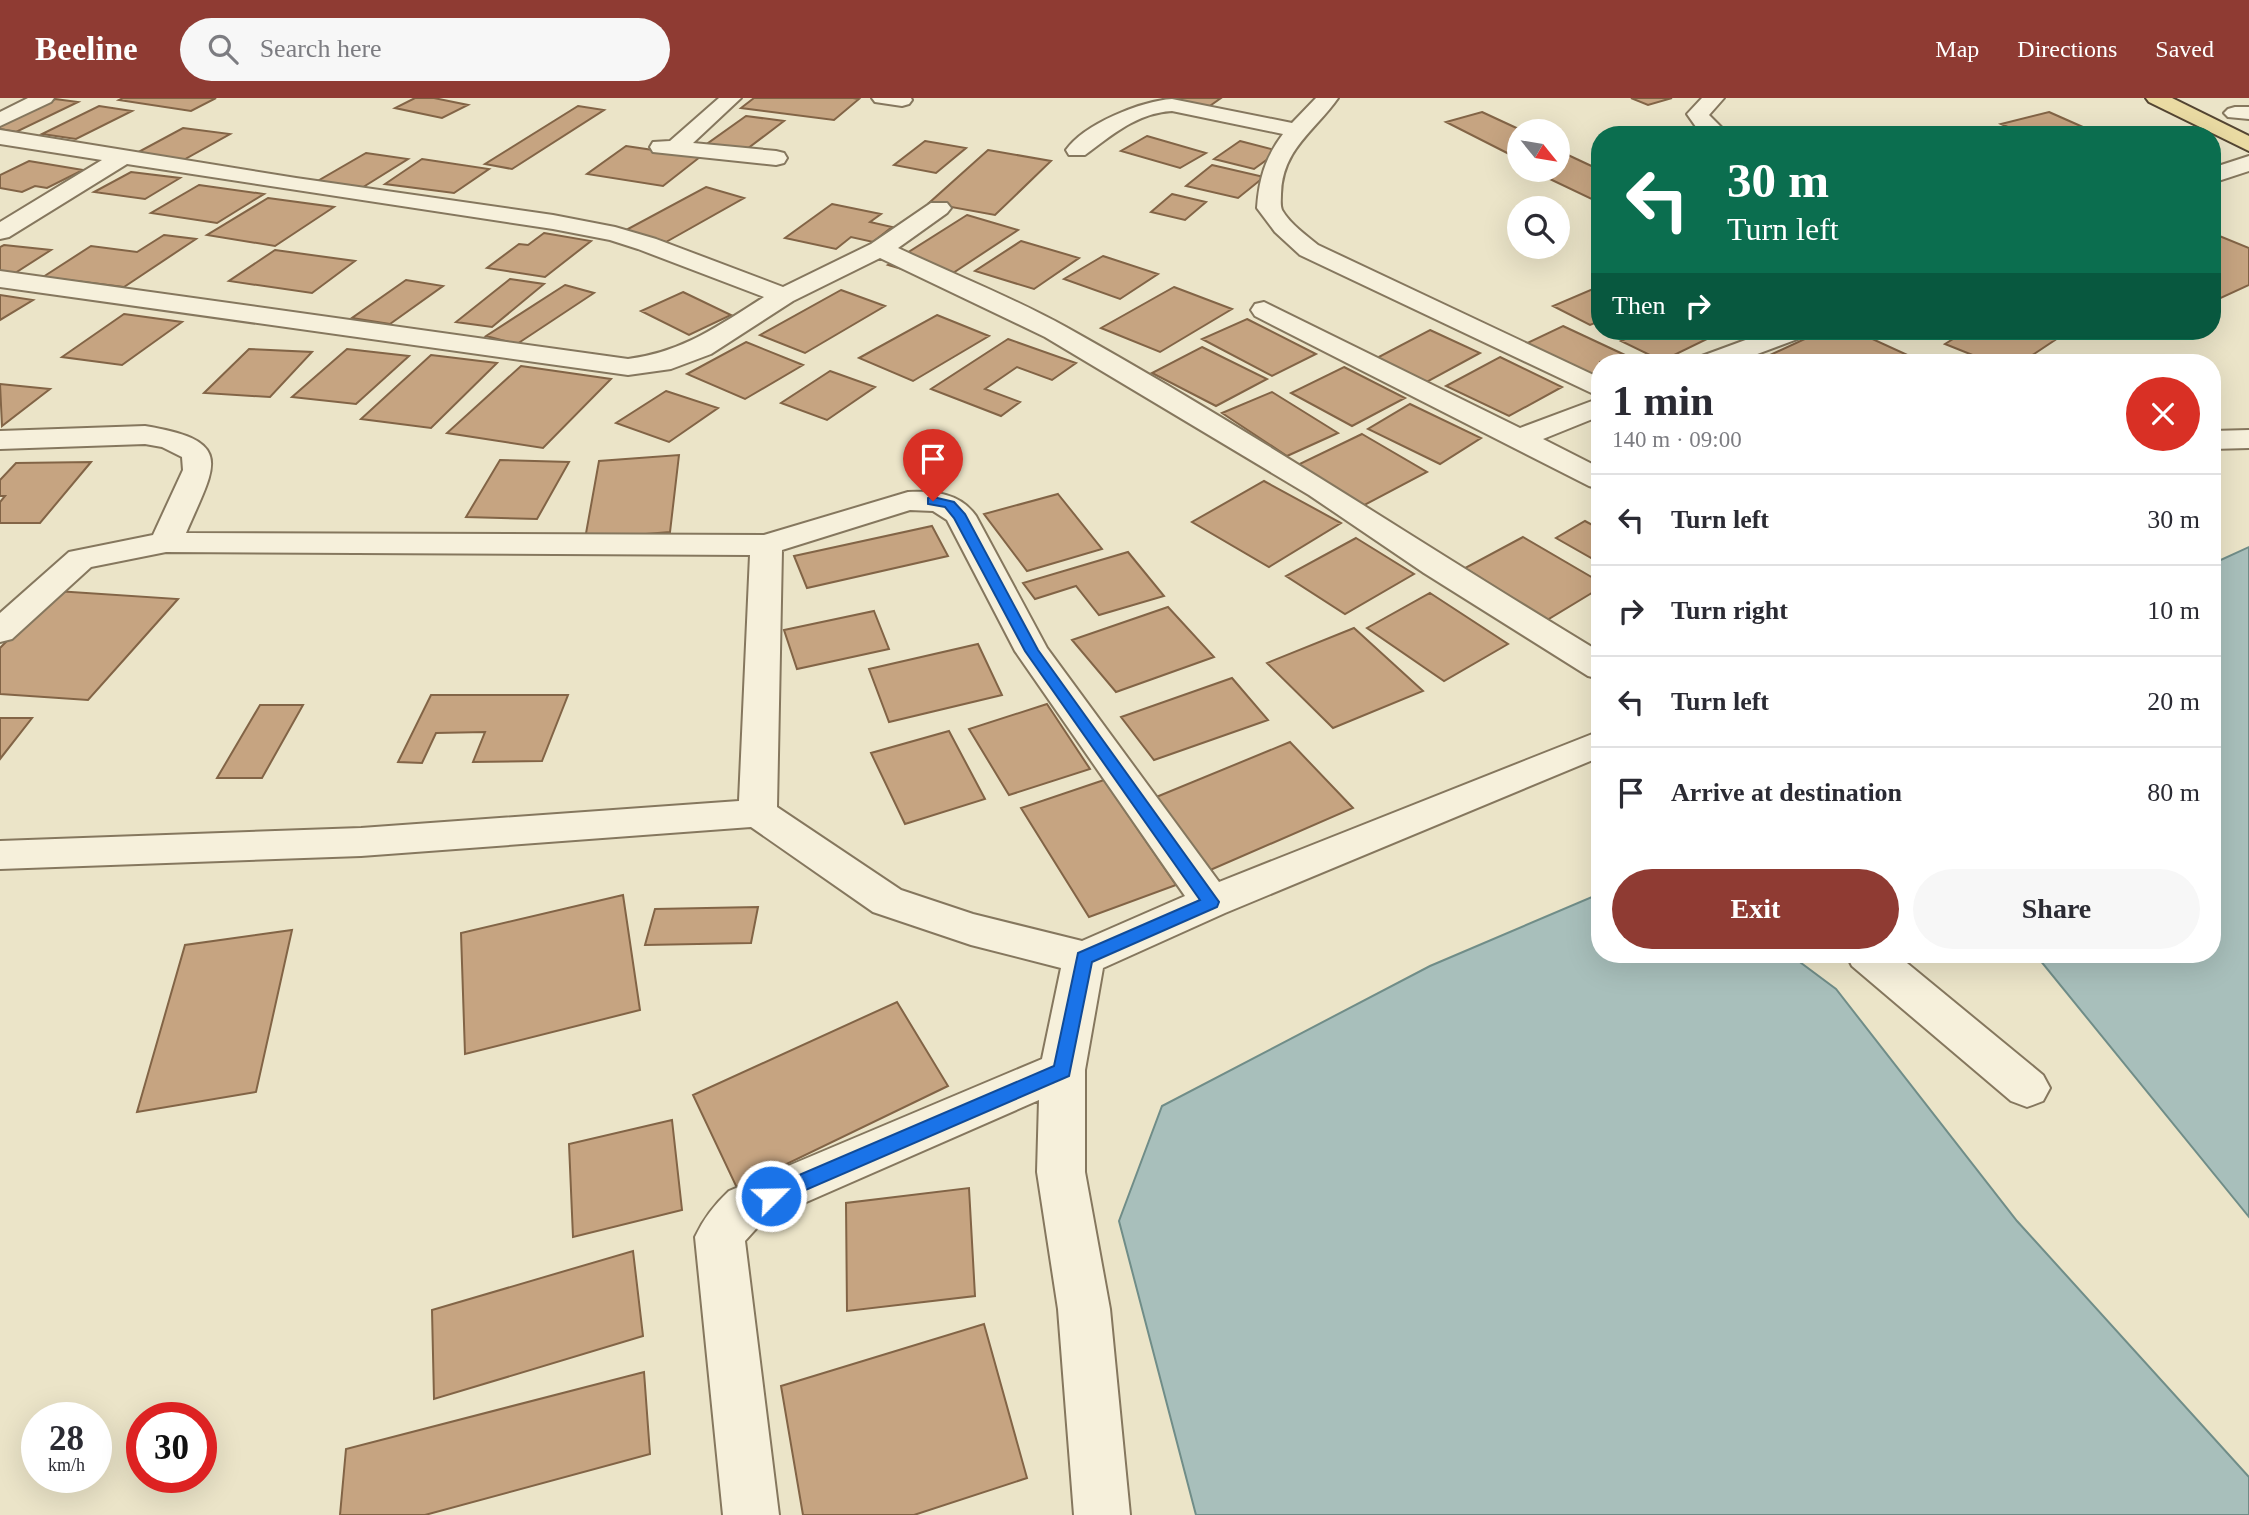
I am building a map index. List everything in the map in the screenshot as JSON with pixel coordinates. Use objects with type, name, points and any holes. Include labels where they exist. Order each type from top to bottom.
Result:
[{"type":"main road","points":[[2156,98],[2213,126]]},
{"type":"main road","points":[[2202,98],[2244,116]]},
{"type":"main road","points":[[2221,130],[2249,144]]},
{"type":"street","points":[[0,120],[44,98]]},
{"type":"street","points":[[730,98],[668,148],[776,158]]},
{"type":"street","points":[[1328,98],[1284,150],[1272,174],[1269,208],[1283,228],[1309,250],[1591,385]]},
{"type":"street","points":[[1706,126],[1698,114],[1714,98]]},
{"type":"street","points":[[1077,150],[1139,108],[1153,104],[1172,104],[1299,131]]},
{"type":"street","points":[[0,137],[122,158],[553,222],[615,234],[784,296]]},
{"type":"street","points":[[0,232],[122,158]]},
{"type":"street","points":[[2221,173],[2249,163]]},
{"type":"street","points":[[0,279],[628,368],[662,363],[701,348],[784,296],[880,249],[939,208]]},
{"type":"street","points":[[880,249],[1054,331],[1320,489],[1435,566],[1591,662]]},
{"type":"street","points":[[1264,310],[1591,476]]},
{"type":"street","points":[[1744,354],[1774,340]]},
{"type":"street","points":[[1518,439],[1591,410]]},
{"type":"street","points":[[0,440],[145,435],[170,439],[196,453],[198,470],[166,542]]},
{"type":"street","points":[[2221,440],[2249,439]]},
{"type":"street","points":[[2,627],[80,559],[166,542],[766,545],[908,501],[933,501],[949,505],[960,516],[1032,651],[1211,902]]},
{"type":"street","points":[[758,813],[766,545]]},
{"type":"street","points":[[0,855],[360,842],[758,813],[887,901],[971,929],[1084,958],[1211,902],[1591,747]]},
{"type":"street","points":[[1084,958],[1062,1070],[1061,1172],[1084,1309],[1102,1515]]},
{"type":"street","points":[[1878,963],[2027,1088]]},
{"type":"street","points":[[751,1515],[720,1237],[732,1219],[747,1206],[1062,1070]]},
{"type":"water","points":[[2249,547],[2249,1217],[2042,963],[2221,963],[2221,560]]},
{"type":"water","points":[[1591,897],[1591,963],[1801,963],[1836,989],[2017,1221],[2249,1477],[2249,1515],[1196,1515],[1119,1221],[1162,1106],[1430,966]]},
{"type":"building","points":[[216,98],[191,111],[119,100]]},
{"type":"building","points":[[415,98],[434,98],[468,105],[442,118],[395,108]]},
{"type":"building","points":[[754,98],[859,99],[834,120],[741,108]]},
{"type":"building","points":[[1162,98],[1221,98],[1207,108]]},
{"type":"building","points":[[1631,98],[1672,98],[1648,105]]},
{"type":"building","points":[[55,99],[78,102],[16,132],[0,129],[0,124]]},
{"type":"building","points":[[99,106],[132,111],[76,139],[42,134]]},
{"type":"building","points":[[578,106],[604,110],[512,169],[485,164]]},
{"type":"building","points":[[1482,112],[1507,124],[1507,153],[1446,122]]},
{"type":"building","points":[[2049,112],[2081,126],[2006,126],[2001,124]]},
{"type":"building","points":[[746,116],[784,121],[743,152],[704,146]]},
{"type":"building","points":[[183,128],[230,134],[178,163],[131,156]]},
{"type":"building","points":[[1147,136],[1206,153],[1180,168],[1121,151]]},
{"type":"building","points":[[925,141],[966,148],[936,173],[894,165]]},
{"type":"building","points":[[1240,141],[1279,151],[1254,169],[1214,159]]},
{"type":"building","points":[[626,146],[700,157],[663,186],[587,174]]},
{"type":"building","points":[[988,150],[1051,161],[995,215],[929,203]]},
{"type":"building","points":[[366,153],[408,159],[360,189],[316,182]]},
{"type":"building","points":[[1570,156],[1591,166],[1591,199],[1556,182],[1570,182]]},
{"type":"building","points":[[422,159],[489,169],[454,193],[385,184]]},
{"type":"building","points":[[29,161],[83,170],[47,188],[35,186],[22,192],[0,188],[0,175]]},
{"type":"building","points":[[1212,165],[1264,177],[1238,198],[1186,186]]},
{"type":"building","points":[[131,172],[180,178],[145,199],[94,192]]},
{"type":"building","points":[[199,185],[264,194],[217,223],[151,213]]},
{"type":"building","points":[[706,187],[744,198],[666,242],[626,230]]},
{"type":"building","points":[[1172,194],[1206,202],[1185,220],[1151,212]]},
{"type":"building","points":[[268,198],[334,207],[275,246],[207,235]]},
{"type":"building","points":[[832,204],[881,214],[870,222],[892,227],[873,242],[851,237],[836,249],[785,238]]},
{"type":"building","points":[[967,215],[1018,230],[941,281],[888,265]]},
{"type":"building","points":[[544,233],[591,241],[545,277],[487,268],[519,244],[528,245]]},
{"type":"building","points":[[164,235],[196,239],[124,287],[43,277],[91,246],[137,252]]},
{"type":"building","points":[[2221,237],[2249,248],[2249,285],[2221,298]]},
{"type":"building","points":[[1021,241],[1079,258],[1034,289],[975,271]]},
{"type":"building","points":[[4,245],[51,250],[12,275],[0,274],[0,247]]},
{"type":"building","points":[[275,250],[355,261],[312,293],[229,281]]},
{"type":"building","points":[[1103,256],[1158,274],[1120,299],[1064,279]]},
{"type":"building","points":[[510,279],[544,284],[492,327],[456,322]]},
{"type":"building","points":[[406,280],[443,286],[390,324],[352,318]]},
{"type":"building","points":[[565,285],[594,293],[517,344],[486,336]]},
{"type":"building","points":[[1174,287],[1232,309],[1160,352],[1101,328]]},
{"type":"building","points":[[841,290],[885,306],[805,353],[760,335]]},
{"type":"building","points":[[1591,290],[1591,325],[1590,325],[1553,306]]},
{"type":"building","points":[[683,292],[731,315],[689,335],[641,311]]},
{"type":"building","points":[[0,295],[33,300],[0,320]]},
{"type":"building","points":[[124,314],[182,322],[122,365],[62,357]]},
{"type":"building","points":[[937,315],[989,336],[913,381],[859,358]]},
{"type":"building","points":[[1247,319],[1316,354],[1272,376],[1202,339]]},
{"type":"building","points":[[1563,326],[1623,354],[1591,354],[1591,381],[1521,346]]},
{"type":"building","points":[[1430,330],[1480,353],[1423,384],[1373,360]]},
{"type":"building","points":[[1008,339],[1076,363],[1052,380],[1017,367],[985,389],[1020,402],[1001,416],[931,389]]},
{"type":"building","points":[[1705,340],[1676,354],[1648,354],[1621,341]]},
{"type":"building","points":[[1802,340],[1875,340],[1905,354],[1772,354]]},
{"type":"building","points":[[1951,340],[2055,340],[2034,354],[1970,354],[1945,344]]},
{"type":"building","points":[[746,342],[803,365],[745,399],[687,374]]},
{"type":"building","points":[[1202,347],[1267,379],[1216,406],[1152,373]]},
{"type":"building","points":[[249,349],[312,352],[270,397],[204,393]]},
{"type":"building","points":[[347,349],[409,356],[356,404],[292,397]]},
{"type":"building","points":[[431,355],[497,363],[431,428],[361,419]]},
{"type":"building","points":[[1500,357],[1562,387],[1509,416],[1446,386]]},
{"type":"building","points":[[521,366],[611,379],[543,448],[447,433]]},
{"type":"building","points":[[1344,367],[1405,398],[1352,426],[1291,393]]},
{"type":"building","points":[[830,371],[875,387],[827,420],[781,403]]},
{"type":"building","points":[[0,384],[50,389],[2,426]]},
{"type":"building","points":[[666,391],[718,408],[669,442],[616,423]]},
{"type":"building","points":[[1272,392],[1338,433],[1287,456],[1222,413]]},
{"type":"building","points":[[1410,404],[1481,438],[1440,464],[1368,429]]},
{"type":"building","points":[[1362,434],[1427,472],[1353,511],[1287,470]]},
{"type":"building","points":[[679,455],[670,532],[585,539],[599,461]]},
{"type":"building","points":[[500,460],[569,462],[537,519],[466,517]]},
{"type":"building","points":[[91,462],[40,523],[0,523],[0,502],[5,496],[0,496],[0,480],[16,463]]},
{"type":"building","points":[[1264,481],[1341,523],[1269,567],[1192,522]]},
{"type":"building","points":[[1058,494],[1102,549],[1027,571],[984,514]]},
{"type":"building","points":[[1585,521],[1591,524],[1591,558],[1556,538]]},
{"type":"building","points":[[932,526],[948,556],[807,588],[794,556]]},
{"type":"building","points":[[1523,537],[1591,577],[1591,593],[1547,620],[1465,568]]},
{"type":"building","points":[[1356,538],[1414,574],[1345,614],[1286,576]]},
{"type":"building","points":[[1128,552],[1164,596],[1099,615],[1076,586],[1035,599],[1023,583]]},
{"type":"building","points":[[56,591],[178,599],[88,700],[0,694],[0,648]]},
{"type":"building","points":[[1430,593],[1508,644],[1444,681],[1367,628]]},
{"type":"building","points":[[1168,607],[1214,657],[1116,692],[1072,640]]},
{"type":"building","points":[[874,611],[889,649],[797,669],[784,630]]},
{"type":"building","points":[[1354,628],[1423,691],[1333,728],[1267,663]]},
{"type":"building","points":[[978,644],[1002,695],[889,722],[869,669]]},
{"type":"building","points":[[1232,678],[1268,720],[1154,760],[1121,717]]},
{"type":"building","points":[[431,695],[568,695],[542,761],[473,762],[485,732],[436,733],[422,763],[398,762]]},
{"type":"building","points":[[1047,704],[1090,769],[1009,795],[969,729]]},
{"type":"building","points":[[260,705],[303,705],[262,778],[217,778]]},
{"type":"building","points":[[0,718],[32,718],[0,759]]},
{"type":"building","points":[[949,731],[985,799],[905,824],[871,753]]},
{"type":"building","points":[[1290,742],[1353,808],[1208,871],[1149,800]]},
{"type":"building","points":[[1104,780],[1176,885],[1089,917],[1021,808]]},
{"type":"building","points":[[623,895],[640,1010],[465,1054],[461,933]]},
{"type":"building","points":[[758,907],[751,943],[645,945],[655,909]]},
{"type":"building","points":[[292,930],[256,1092],[137,1112],[185,945]]},
{"type":"building","points":[[897,1002],[948,1086],[737,1188],[693,1095]]},
{"type":"building","points":[[672,1120],[682,1210],[573,1237],[569,1144]]},
{"type":"building","points":[[969,1188],[975,1296],[847,1311],[846,1203]]},
{"type":"building","points":[[633,1251],[643,1336],[434,1399],[432,1310]]},
{"type":"building","points":[[984,1324],[1027,1478],[914,1515],[803,1515],[781,1386]]},
{"type":"building","points":[[644,1372],[650,1454],[425,1515],[340,1515],[346,1449]]},
{"type":"route","points":[[771,1196],[1062,1070],[1084,958],[1211,902],[1032,651],[960,516],[949,505],[933,501]]}]
